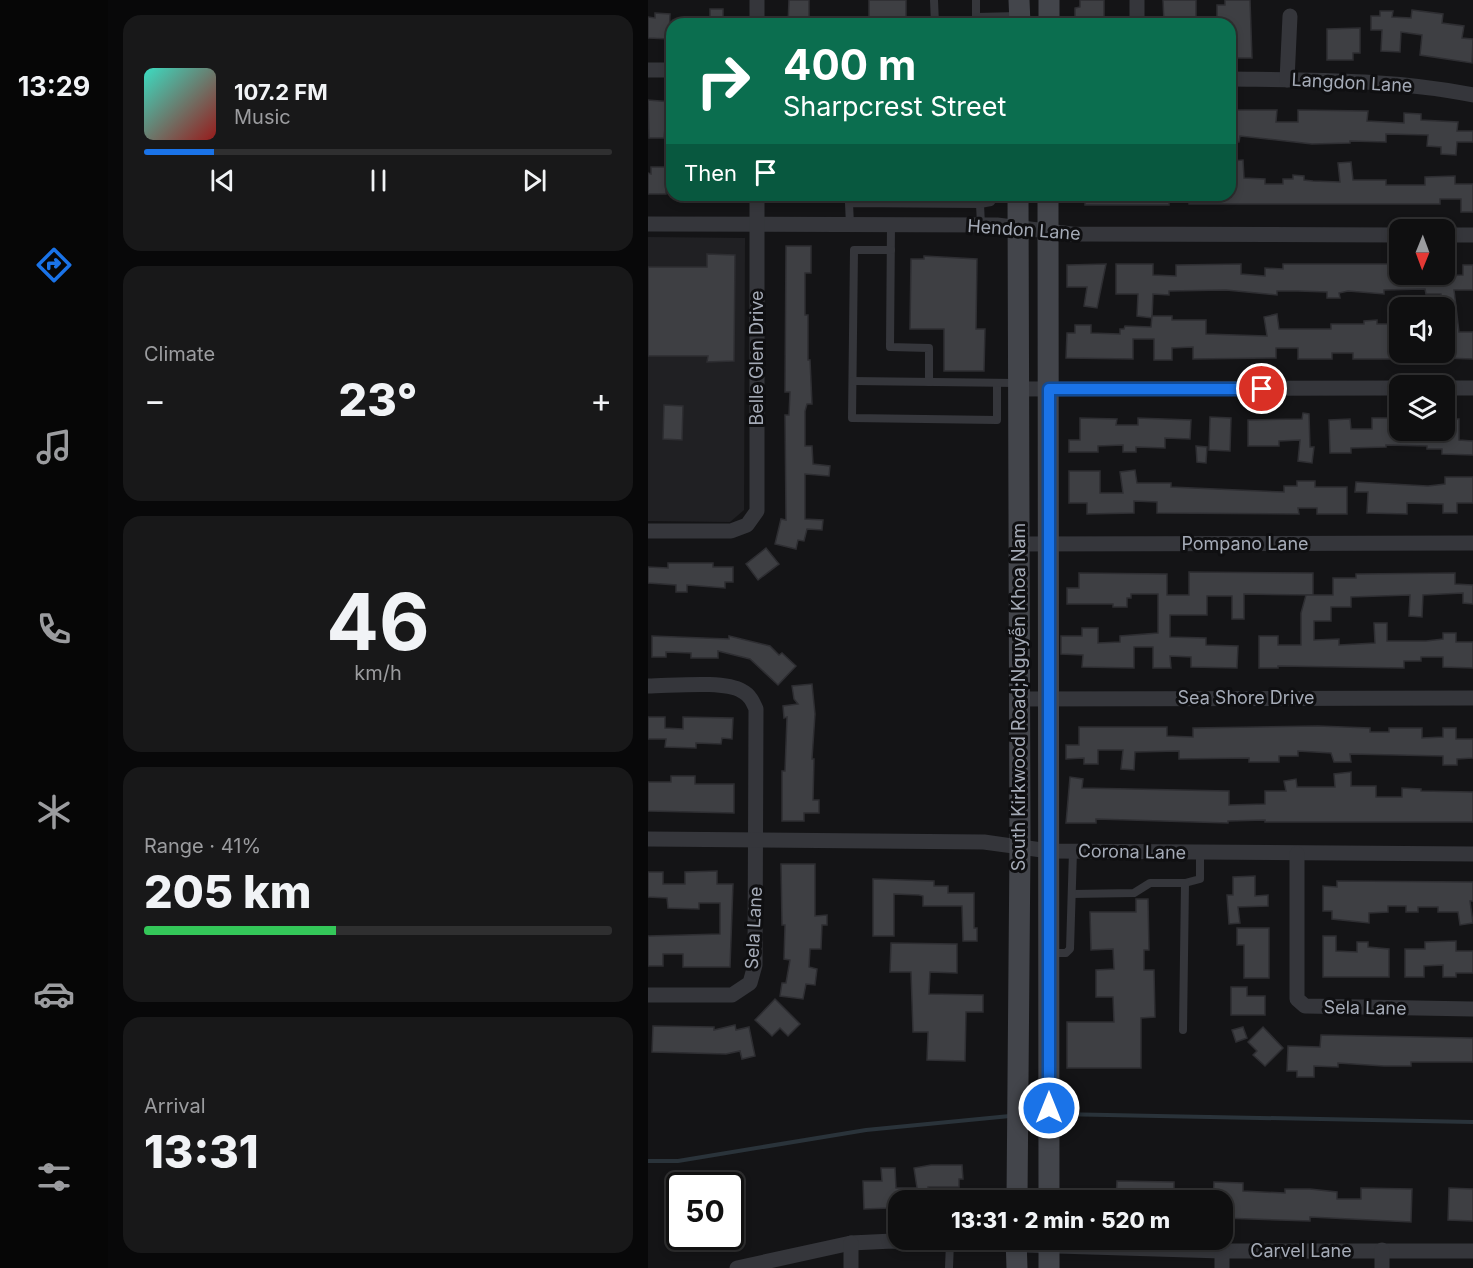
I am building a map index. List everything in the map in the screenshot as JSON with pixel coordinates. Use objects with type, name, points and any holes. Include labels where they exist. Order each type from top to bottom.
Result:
[{"type":"main road","points":[[1049,18],[1050,0]]},
{"type":"main road","name":"South Kirkwood Road;Nguyễn Khoa Nam","points":[[1017,1190],[1020,845],[1018,201]]},
{"type":"main road","name":"South Kirkwood Road;Nguyễn Khoa Nam","points":[[1048,201],[1049,1190]]},
{"type":"main road","points":[[1018,1019],[1049,1019]]},
{"type":"main road","points":[[1016,1250],[1017,1268]]},
{"type":"main road","points":[[1049,1250],[1049,1268]]},
{"type":"street","points":[[757,0],[757,18]]},
{"type":"street","points":[[1137,0],[1137,18]]},
{"type":"street","points":[[1287,80],[1290,16]]},
{"type":"street","points":[[648,70],[666,70]]},
{"type":"street","name":"Langdon Lane","points":[[1236,79],[1430,87],[1473,95]]},
{"type":"street","name":"Belle Glen Drive","points":[[648,531],[731,531],[740,529],[752,519],[758,503],[757,201]]},
{"type":"street","name":"Hendon Lane","points":[[648,224],[981,225],[1018,226],[1047,232],[1389,235]]},
{"type":"street","points":[[1455,235],[1473,235]]},
{"type":"street","points":[[1018,386],[1049,389],[1389,388]]},
{"type":"street","points":[[1455,388],[1473,388]]},
{"type":"street","name":"Pompano Lane","points":[[1018,544],[1473,543]]},
{"type":"street","points":[[648,686],[727,686],[740,689],[752,701],[756,710],[757,840]]},
{"type":"street","name":"Sea Shore Drive","points":[[1018,699],[1473,698]]},
{"type":"street","name":"Corona Lane","points":[[648,839],[984,842],[1020,845],[1049,851],[1473,854]]},
{"type":"street","name":"Sela Lane","points":[[648,995],[732,995],[750,983],[755,965],[757,840]]},
{"type":"street","name":"Sela Lane","points":[[1297,854],[1297,999],[1305,1006],[1473,1009]]},
{"type":"street","points":[[851,1243],[851,1268]]},
{"type":"street","name":"Carvel Lane","points":[[737,1268],[851,1243],[888,1243]]},
{"type":"street","name":"Carvel Lane","points":[[1205,1250],[1473,1251]]},
{"type":"street","points":[[1382,1250],[1382,1268]]},
{"type":"street","points":[[1222,1251],[1222,1268]]},
{"type":"lane","points":[[934,0],[935,18]]},
{"type":"lane","points":[[976,0],[976,18]]},
{"type":"lane","points":[[988,18],[1019,13]]},
{"type":"lane","points":[[850,225],[849,203],[980,204],[992,201]]},
{"type":"lane","points":[[980,204],[981,225]]},
{"type":"lane","points":[[891,225],[890,347],[929,348],[929,382]]},
{"type":"lane","points":[[891,250],[854,250],[852,418],[996,420],[997,382]]},
{"type":"lane","points":[[853,381],[997,382],[1018,386]]},
{"type":"lane","points":[[1049,953],[1066,953],[1070,949],[1073,851]]},
{"type":"lane","points":[[1072,894],[1134,893],[1150,883],[1185,883],[1200,879],[1200,853]]},
{"type":"lane","points":[[1183,1030],[1185,883]]},
{"type":"lane","points":[[950,1250],[950,1268]]},
{"type":"shaded area","points":[[648,237],[745,238],[744,510],[730,522],[648,521]]},
{"type":"building","points":[[789,0],[809,0],[809,18],[788,18]]},
{"type":"building","points":[[869,0],[906,0],[906,18],[869,18]]},
{"type":"building","points":[[1080,0],[1104,0],[1104,18],[1075,18],[1075,8],[1080,7]]},
{"type":"building","points":[[1163,0],[1196,0],[1196,18],[1164,18]]},
{"type":"building","points":[[1225,0],[1250,0],[1252,58],[1236,58],[1236,18],[1217,18],[1217,5],[1225,5]]},
{"type":"building","points":[[710,9],[723,9],[723,18],[710,18]]},
{"type":"building","points":[[1412,10],[1443,14],[1442,23],[1464,26],[1462,38],[1473,39],[1472,63],[1420,55],[1422,35],[1401,32],[1400,52],[1381,51],[1382,30],[1371,30],[1371,16],[1380,16],[1380,11],[1393,11],[1392,17],[1411,18]]},
{"type":"building","points":[[655,13],[670,14],[670,18],[666,18],[666,39],[648,38],[648,17],[655,18]]},
{"type":"building","points":[[1360,28],[1360,53],[1353,53],[1353,60],[1327,60],[1327,29]]},
{"type":"building","points":[[648,100],[666,102],[664,138],[649,138]]},
{"type":"building","points":[[1236,110],[1277,110],[1276,122],[1298,122],[1298,110],[1368,111],[1367,121],[1404,123],[1404,113],[1421,114],[1421,120],[1458,122],[1457,131],[1473,131],[1473,142],[1457,142],[1456,155],[1441,154],[1441,147],[1427,146],[1428,135],[1386,134],[1386,142],[1350,141],[1350,143],[1312,144],[1240,136],[1239,142],[1236,142]]},
{"type":"building","points":[[1243,160],[1244,178],[1265,179],[1265,184],[1283,184],[1283,179],[1293,179],[1293,175],[1304,176],[1304,180],[1340,182],[1338,163],[1351,162],[1353,180],[1386,180],[1386,185],[1425,185],[1425,177],[1455,176],[1455,184],[1473,184],[1473,212],[1461,212],[1461,199],[1440,199],[1440,204],[1189,204],[1189,201],[1236,201],[1236,161]]},
{"type":"building","points":[[651,167],[666,167],[666,194],[648,194],[648,173],[651,174]]},
{"type":"building","points":[[1085,201],[1169,201],[1169,205],[1085,205]]},
{"type":"building","points":[[786,246],[811,246],[811,273],[805,273],[805,315],[808,315],[808,360],[810,360],[812,404],[807,404],[805,411],[805,446],[812,446],[813,464],[830,466],[829,476],[805,474],[805,519],[823,520],[822,530],[807,529],[804,541],[798,540],[796,549],[775,544],[781,519],[786,520],[785,415],[789,415],[790,392],[785,392]]},
{"type":"building","points":[[707,254],[735,255],[734,361],[707,362],[708,356],[648,356],[648,267],[707,267]]},
{"type":"building","points":[[924,256],[977,259],[976,329],[985,329],[984,371],[944,371],[944,329],[910,329],[911,259],[924,259]]},
{"type":"building","points":[[1106,264],[1097,308],[1084,306],[1087,287],[1067,287],[1067,265]]},
{"type":"building","points":[[1116,264],[1153,264],[1153,275],[1176,276],[1176,265],[1241,264],[1241,274],[1265,276],[1265,268],[1283,269],[1283,264],[1389,264],[1389,285],[1455,285],[1455,275],[1463,275],[1463,265],[1473,265],[1473,290],[1454,290],[1455,297],[1426,294],[1425,289],[1384,290],[1384,294],[1348,291],[1339,293],[1340,298],[1327,298],[1327,292],[1277,291],[1277,295],[1226,290],[1169,291],[1169,295],[1153,294],[1152,318],[1137,316],[1138,294],[1116,294]]},
{"type":"building","points":[[1455,298],[1459,332],[1473,332],[1473,359],[1455,358]]},
{"type":"building","points":[[1277,314],[1279,329],[1331,329],[1331,324],[1364,324],[1364,321],[1377,320],[1377,324],[1389,324],[1389,359],[1353,359],[1353,353],[1332,353],[1332,359],[1298,359],[1298,348],[1276,348],[1276,358],[1193,359],[1193,347],[1172,348],[1172,360],[1154,360],[1154,339],[1133,339],[1133,359],[1066,358],[1067,333],[1075,333],[1075,325],[1091,325],[1091,333],[1120,334],[1120,329],[1124,329],[1125,326],[1151,327],[1152,316],[1172,316],[1172,320],[1206,320],[1206,334],[1267,336],[1264,317]]},
{"type":"building","points":[[664,405],[683,406],[682,440],[663,439]]},
{"type":"building","points":[[1303,413],[1309,414],[1310,447],[1314,447],[1312,463],[1298,461],[1300,440],[1279,441],[1279,446],[1248,446],[1248,420],[1302,419]]},
{"type":"building","points":[[1210,417],[1231,418],[1230,451],[1209,450]]},
{"type":"building","points":[[1080,418],[1117,419],[1116,425],[1138,425],[1138,418],[1191,420],[1190,439],[1165,438],[1165,448],[1136,447],[1136,452],[1123,452],[1123,445],[1098,446],[1098,452],[1069,452],[1069,440],[1080,440]]},
{"type":"building","points":[[1372,418],[1389,418],[1389,441],[1455,441],[1455,419],[1459,419],[1459,440],[1473,441],[1473,455],[1442,454],[1442,449],[1427,449],[1427,446],[1386,445],[1386,447],[1351,448],[1351,453],[1330,453],[1329,420],[1350,419],[1351,429],[1372,429]]},
{"type":"building","points":[[1196,446],[1207,447],[1206,463],[1197,462]]},
{"type":"building","points":[[1135,470],[1137,483],[1171,483],[1171,487],[1284,492],[1284,486],[1297,486],[1297,481],[1315,481],[1315,487],[1347,487],[1347,514],[1317,514],[1317,508],[1298,508],[1299,514],[1157,513],[1157,502],[1134,501],[1134,513],[1087,514],[1087,503],[1069,503],[1069,471],[1100,471],[1100,493],[1123,493],[1120,472]]},
{"type":"building","points":[[1445,477],[1473,477],[1473,503],[1457,503],[1457,513],[1443,513],[1443,504],[1407,503],[1407,514],[1367,513],[1368,492],[1355,492],[1356,482],[1428,486],[1445,484]]},
{"type":"building","points":[[766,548],[779,564],[758,580],[746,564]]},
{"type":"building","points":[[668,563],[713,563],[713,567],[733,567],[733,582],[725,582],[725,588],[687,585],[687,592],[676,592],[676,585],[648,583],[648,567],[668,568]]},
{"type":"building","points":[[1189,572],[1313,573],[1313,595],[1244,594],[1244,619],[1232,619],[1232,596],[1207,596],[1207,615],[1170,615],[1170,637],[1206,638],[1206,645],[1238,646],[1237,668],[1191,667],[1191,657],[1170,656],[1171,668],[1153,668],[1153,647],[1134,647],[1134,668],[1082,667],[1083,655],[1061,654],[1061,636],[1082,636],[1082,628],[1098,628],[1098,643],[1120,642],[1120,636],[1158,633],[1158,594],[1131,594],[1131,598],[1127,598],[1127,607],[1113,607],[1113,604],[1067,604],[1067,588],[1079,588],[1079,573],[1167,574],[1167,595],[1189,595]]},
{"type":"building","points":[[1455,573],[1455,584],[1473,585],[1473,604],[1463,603],[1463,593],[1423,595],[1422,617],[1409,616],[1410,595],[1351,597],[1351,607],[1331,607],[1331,621],[1314,621],[1314,640],[1339,639],[1339,645],[1375,643],[1374,623],[1387,623],[1387,641],[1426,641],[1443,639],[1443,633],[1456,633],[1456,642],[1473,642],[1473,668],[1443,667],[1443,657],[1421,657],[1421,661],[1404,661],[1404,668],[1278,666],[1278,668],[1259,668],[1259,636],[1278,636],[1278,645],[1301,645],[1301,613],[1306,595],[1333,595],[1333,578],[1356,578],[1356,574]]},
{"type":"building","points":[[652,636],[729,639],[729,636],[770,646],[796,666],[778,685],[750,659],[718,651],[718,658],[691,658],[691,653],[666,652],[666,657],[652,657]]},
{"type":"building","points":[[812,684],[815,714],[812,759],[814,759],[813,800],[819,800],[819,813],[804,813],[804,821],[782,821],[782,771],[785,771],[787,717],[784,718],[783,706],[798,704],[794,699],[792,686]]},
{"type":"building","points":[[648,717],[665,717],[665,728],[683,729],[683,717],[733,718],[732,739],[722,738],[721,744],[696,743],[696,748],[665,747],[666,739],[648,739]]},
{"type":"building","points":[[1318,726],[1370,728],[1370,732],[1389,732],[1389,728],[1422,728],[1422,738],[1443,737],[1443,728],[1456,728],[1456,739],[1473,739],[1473,758],[1457,759],[1457,765],[1443,765],[1443,756],[1350,754],[1351,762],[1334,762],[1331,753],[1298,751],[1298,756],[1279,756],[1279,762],[1249,762],[1249,758],[1179,759],[1179,751],[1135,752],[1134,770],[1121,769],[1123,750],[1098,750],[1098,764],[1084,764],[1084,758],[1066,759],[1066,745],[1079,745],[1079,727],[1167,727],[1167,736],[1193,737],[1193,728]]},
{"type":"building","points":[[1351,772],[1351,786],[1376,786],[1376,797],[1402,797],[1402,788],[1421,789],[1421,791],[1473,792],[1473,822],[1265,822],[1265,820],[1228,821],[1228,823],[1096,819],[1096,823],[1066,823],[1070,777],[1083,779],[1082,788],[1229,791],[1229,805],[1265,804],[1265,791],[1286,791],[1284,781],[1296,779],[1297,787],[1335,787],[1334,774]]},
{"type":"building","points":[[671,776],[695,776],[695,784],[734,784],[734,813],[648,811],[648,782],[671,782]]},
{"type":"building","points":[[781,864],[815,864],[815,916],[827,915],[827,925],[822,925],[821,949],[810,949],[809,967],[817,969],[815,985],[806,984],[803,999],[780,996],[782,983],[786,983],[790,960],[784,959],[785,925],[782,925]]},
{"type":"building","points":[[717,871],[717,884],[733,884],[730,967],[683,967],[683,954],[663,954],[663,966],[648,966],[648,936],[720,934],[720,903],[699,903],[699,909],[668,908],[667,898],[648,897],[648,872],[663,872],[663,884],[685,884],[685,872]]},
{"type":"building","points":[[1255,876],[1255,896],[1268,895],[1268,906],[1238,907],[1240,923],[1229,924],[1227,895],[1233,895],[1233,877]]},
{"type":"building","points":[[873,879],[934,881],[934,886],[948,886],[948,893],[974,893],[974,928],[977,928],[977,941],[963,941],[962,906],[923,906],[923,896],[919,895],[894,894],[894,936],[873,936]]},
{"type":"building","points":[[1337,881],[1473,882],[1473,901],[1470,901],[1473,923],[1460,925],[1458,912],[1438,912],[1438,907],[1418,907],[1418,912],[1406,912],[1406,906],[1388,906],[1388,912],[1369,913],[1369,923],[1332,919],[1332,911],[1323,911],[1323,886],[1337,887]]},
{"type":"building","points":[[1136,899],[1148,899],[1149,950],[1144,950],[1144,970],[1154,970],[1155,1017],[1141,1018],[1141,1068],[1067,1068],[1067,1022],[1114,1022],[1113,997],[1096,997],[1096,970],[1114,969],[1113,949],[1091,950],[1090,912],[1136,912]]},
{"type":"building","points":[[1237,928],[1269,928],[1269,978],[1244,978],[1244,945],[1237,945]]},
{"type":"building","points":[[1323,936],[1336,936],[1336,951],[1357,952],[1357,942],[1368,942],[1368,947],[1389,949],[1389,977],[1323,977]]},
{"type":"building","points":[[1456,941],[1456,951],[1473,951],[1473,973],[1456,973],[1456,977],[1443,977],[1443,965],[1424,966],[1424,977],[1405,977],[1405,949],[1425,949],[1425,942]]},
{"type":"building","points":[[891,943],[957,944],[957,973],[930,972],[929,994],[983,995],[983,1012],[966,1012],[965,1061],[927,1060],[928,1032],[913,1032],[911,972],[890,972]]},
{"type":"building","points":[[1231,987],[1247,987],[1247,996],[1265,996],[1265,1015],[1231,1015]]},
{"type":"building","points":[[775,999],[800,1024],[788,1036],[780,1028],[772,1036],[755,1020]]},
{"type":"building","points":[[735,1025],[736,1030],[749,1027],[755,1056],[742,1059],[740,1051],[726,1054],[652,1052],[653,1026],[714,1027],[714,1030]]},
{"type":"building","points":[[1243,1027],[1247,1038],[1236,1042],[1232,1030]]},
{"type":"building","points":[[1263,1027],[1283,1048],[1265,1066],[1253,1055],[1257,1051],[1248,1042]]},
{"type":"building","points":[[1321,1035],[1473,1038],[1473,1062],[1411,1062],[1411,1066],[1338,1063],[1338,1067],[1314,1066],[1314,1077],[1297,1077],[1297,1071],[1287,1071],[1288,1046],[1320,1047]]},
{"type":"building","points":[[931,1165],[962,1165],[963,1179],[959,1179],[959,1187],[888,1190],[888,1208],[864,1209],[863,1181],[882,1181],[881,1168],[895,1168],[896,1188],[917,1188],[914,1168]]},
{"type":"building","points":[[1117,1181],[1174,1182],[1174,1190],[1117,1190]]},
{"type":"building","points":[[1214,1182],[1243,1183],[1243,1191],[1285,1193],[1285,1189],[1310,1189],[1337,1192],[1337,1199],[1361,1199],[1361,1188],[1412,1189],[1411,1222],[1310,1217],[1310,1221],[1233,1218],[1233,1190],[1214,1190]]},
{"type":"building","points":[[1449,1188],[1473,1189],[1473,1221],[1448,1220]]},
{"type":"waterway","points":[[1024,1115],[1043,1114]]},
{"type":"waterway","points":[[1057,1114],[1473,1122]]},
{"type":"waterway","points":[[648,1161],[678,1161],[866,1130],[1010,1116]]},
{"type":"route","points":[[1049,1108],[1049,389],[1262,389]]}]
